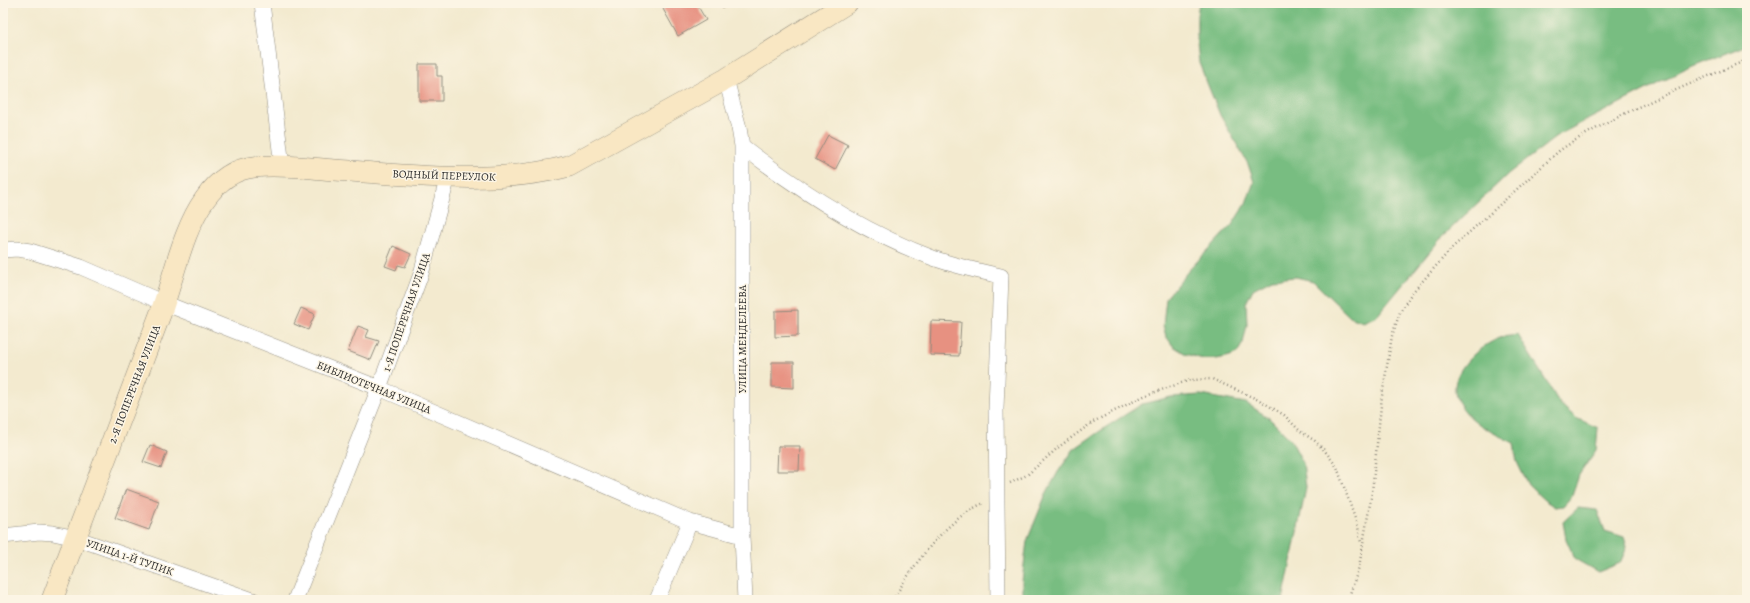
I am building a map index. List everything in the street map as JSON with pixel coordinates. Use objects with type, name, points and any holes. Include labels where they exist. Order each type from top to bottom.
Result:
[{"type":"street","points":[[262,3],[282,166]]},
{"type":"street","name":"ВОДНЫЙ ПЕРЕУЛОК","points":[[228,175],[238,170],[252,167],[282,166],[448,177],[499,177],[548,172],[568,166],[726,79],[846,3]]},
{"type":"street","name":"УЛИЦА МЕНДЕЛЕЕВА","points":[[726,79],[739,128],[742,146],[742,536],[745,600]]},
{"type":"street","points":[[742,146],[783,178],[826,206],[896,242],[933,258],[964,268],[1001,276],[996,409],[998,600]]},
{"type":"street","name":"2-Я ПОПЕРЕЧНАЯ УЛИЦА","points":[[52,600],[164,303],[194,219],[204,200],[216,184],[228,175]]},
{"type":"street","name":"1-Я ПОПЕРЕЧНАЯ УЛИЦА","points":[[295,600],[379,388],[421,274],[448,177]]},
{"type":"street","name":"БИБЛИОТЕЧНАЯ УЛИЦА","points":[[3,250],[17,249],[30,251],[81,267],[164,303],[379,388],[690,522],[742,536]]},
{"type":"street","points":[[657,600],[690,522]]},
{"type":"street","name":"УЛИЦА 1-Й ТУПИК","points":[[3,536],[53,532],[76,538],[253,600]]},
{"type":"path","points":[[1348,600],[1359,567],[1372,492],[1376,445],[1392,336],[1400,312],[1411,294],[1453,247],[1559,151],[1571,142],[1605,123],[1670,91],[1747,60]]},
{"type":"path","points":[[893,600],[901,585],[951,524],[974,507],[1027,475],[1060,446],[1093,422],[1144,396],[1190,380],[1212,380],[1261,401],[1284,415],[1300,431],[1315,441],[1337,467],[1358,527],[1362,546]]},
{"type":"green space","points":[[1199,3],[1747,3],[1747,45],[1690,67],[1560,134],[1509,173],[1441,238],[1377,316],[1363,322],[1350,317],[1313,281],[1296,277],[1272,279],[1253,289],[1246,303],[1247,325],[1243,343],[1237,353],[1217,359],[1203,359],[1186,354],[1173,346],[1166,336],[1163,326],[1166,298],[1189,270],[1232,225],[1246,203],[1254,182],[1248,164],[1220,115],[1199,63],[1197,15]]},
{"type":"green space","points":[[1518,335],[1560,404],[1576,418],[1598,428],[1596,450],[1579,475],[1572,496],[1563,506],[1555,507],[1544,500],[1528,485],[1517,462],[1514,443],[1490,431],[1475,421],[1463,409],[1458,401],[1455,391],[1456,381],[1460,371],[1475,353],[1484,346],[1503,337]]},
{"type":"green space","points":[[1201,395],[1246,403],[1269,418],[1291,440],[1303,463],[1306,488],[1283,600],[1022,600],[1022,581],[1027,541],[1046,494],[1058,472],[1074,449],[1142,404],[1171,397]]},
{"type":"green space","points":[[1578,508],[1597,510],[1605,531],[1624,537],[1627,547],[1620,563],[1598,572],[1575,559],[1566,539],[1563,522]]},
{"type":"building","points":[[673,3],[696,3],[706,20],[678,36],[663,9]]},
{"type":"building","points":[[720,3],[731,3],[723,8]]},
{"type":"building","points":[[419,64],[437,64],[437,76],[442,76],[442,101],[419,101]]},
{"type":"building","points":[[828,135],[848,145],[835,170],[815,159]]},
{"type":"building","points":[[393,246],[411,254],[405,267],[398,265],[396,270],[385,266]]},
{"type":"building","points":[[301,308],[315,314],[308,330],[294,324]]},
{"type":"building","points":[[798,310],[798,336],[775,337],[775,311]]},
{"type":"building","points":[[931,321],[961,322],[959,356],[930,355]]},
{"type":"building","points":[[358,326],[369,330],[366,337],[379,341],[371,360],[348,351]]},
{"type":"building","points":[[772,362],[794,362],[794,388],[772,387]]},
{"type":"building","points":[[150,445],[167,452],[161,468],[143,462]]},
{"type":"building","points":[[778,446],[800,446],[799,471],[777,471]]},
{"type":"building","points":[[126,489],[159,501],[149,530],[115,518]]}]
